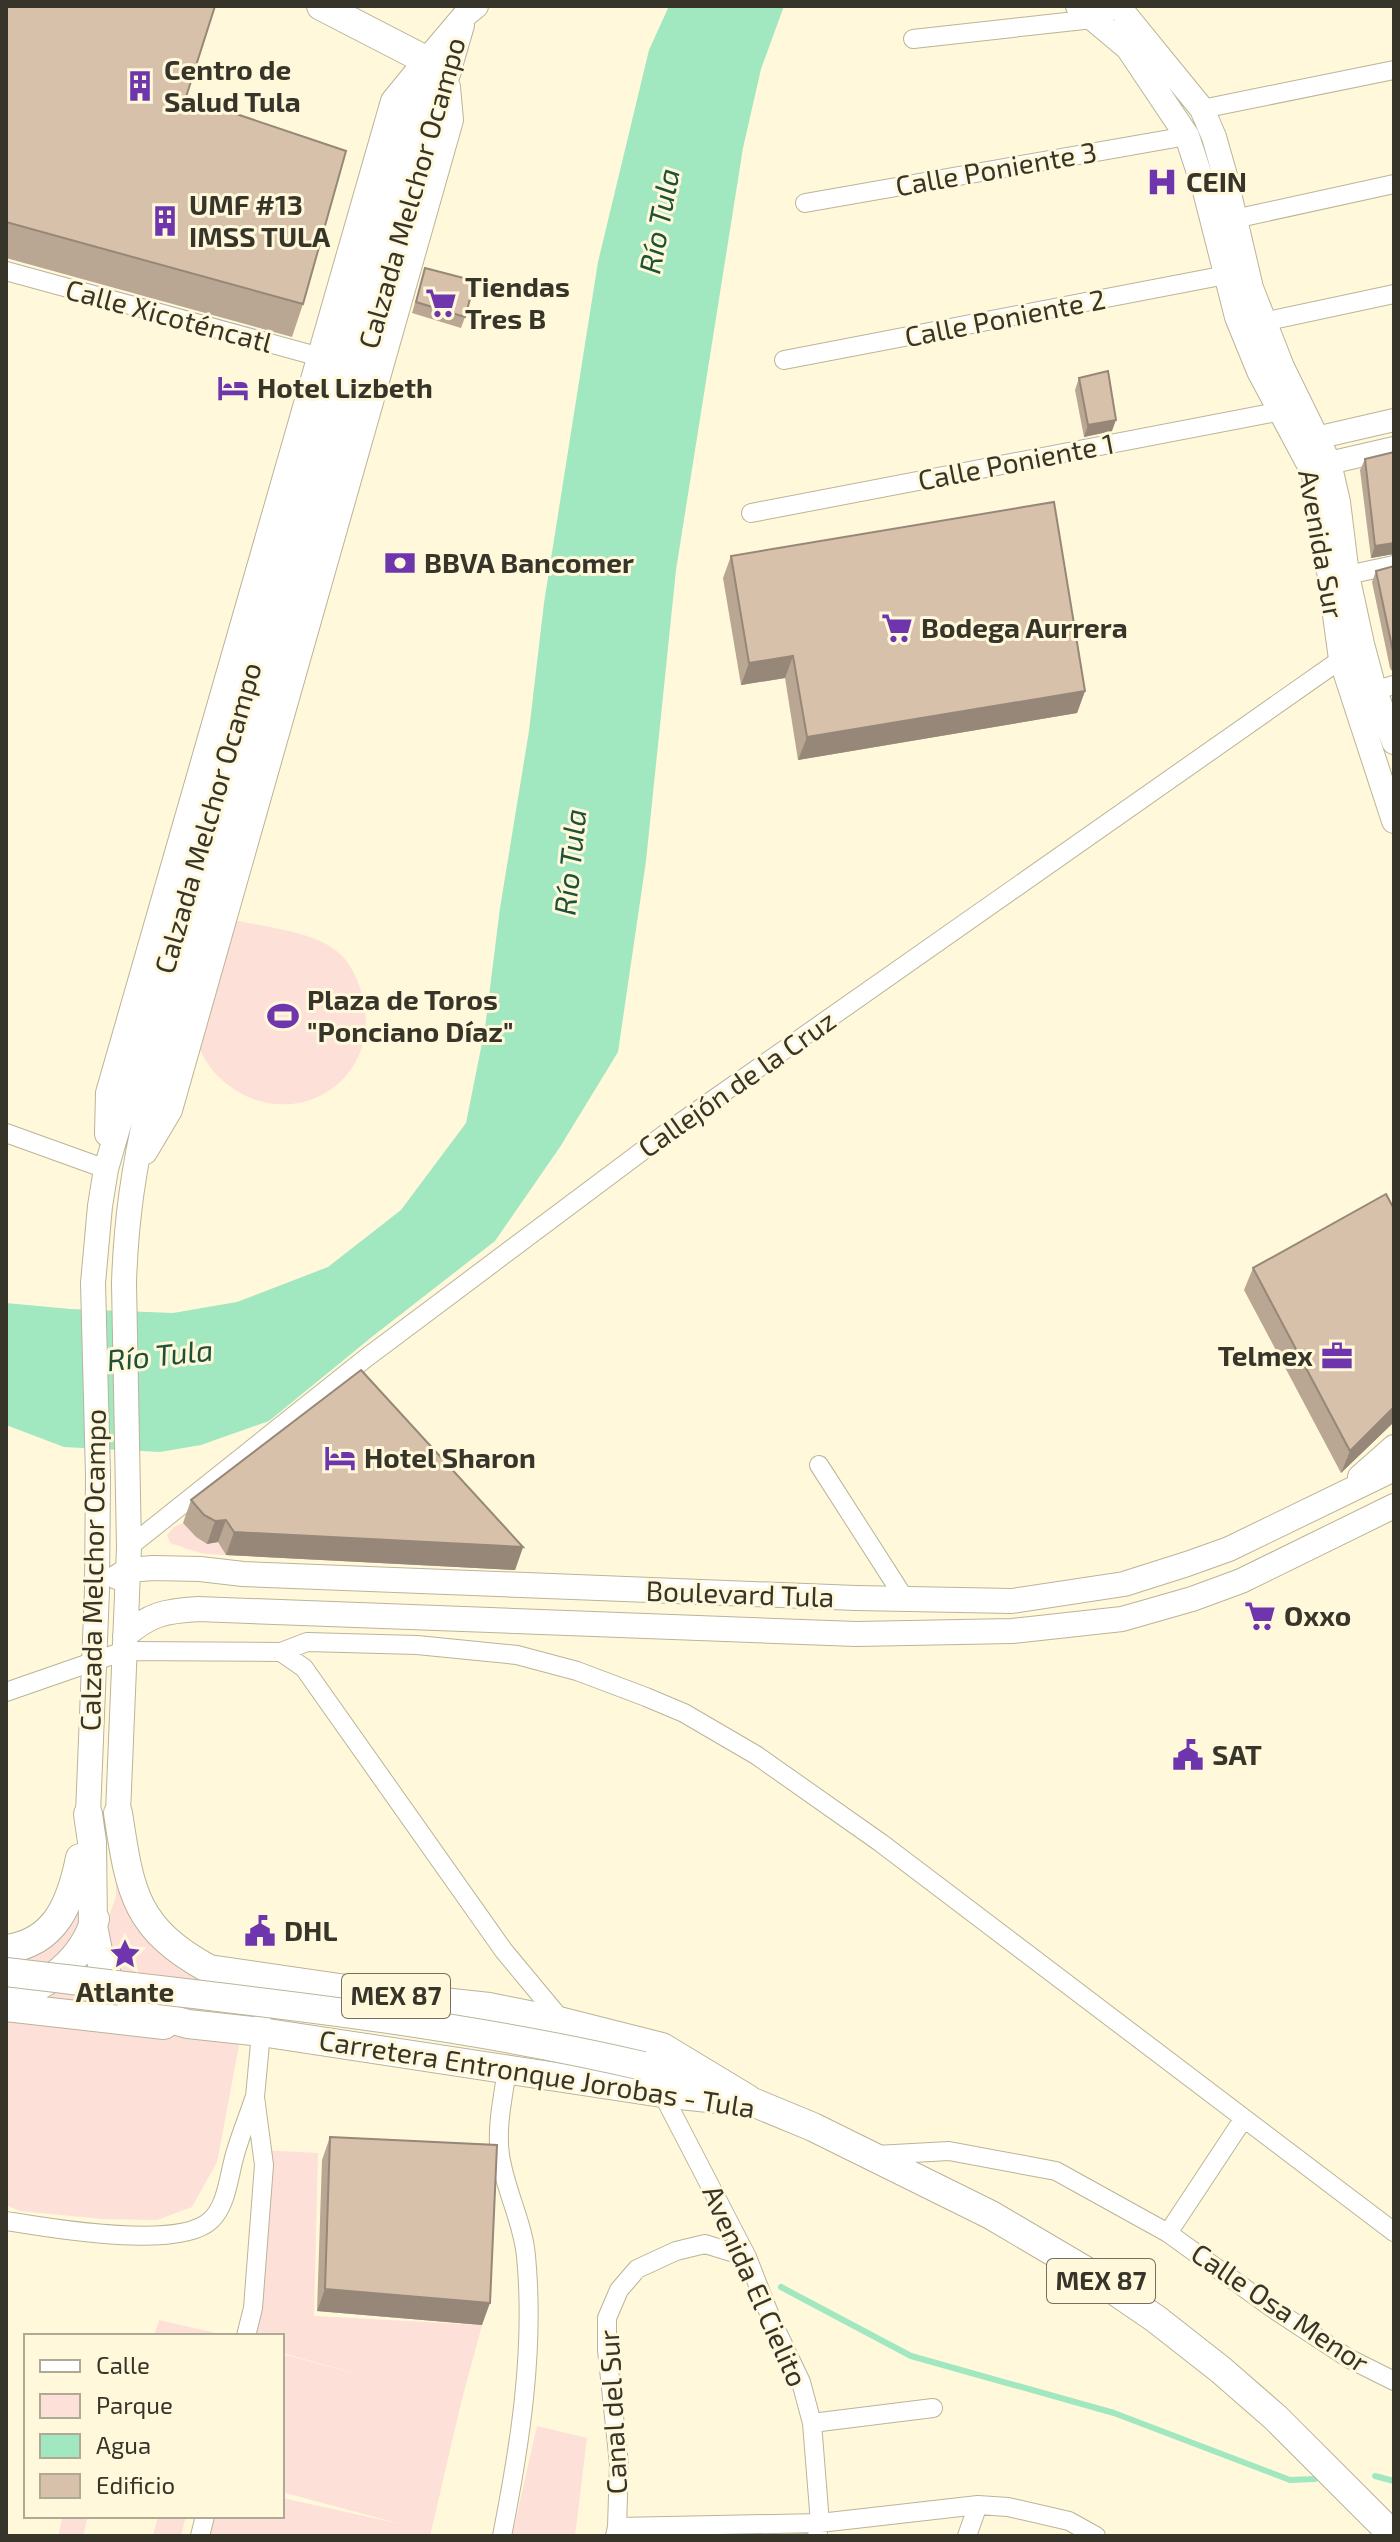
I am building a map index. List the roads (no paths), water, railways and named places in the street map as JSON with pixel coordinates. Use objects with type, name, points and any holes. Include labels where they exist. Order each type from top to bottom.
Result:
[{"type":"main road","points":[[106,1169],[108,1093],[243,624],[451,120],[437,66],[321,6]]},
{"type":"main road","name":"Avenida Sur","points":[[1119,6],[1202,109],[1214,137],[1224,221],[1226,275],[1242,330],[1259,371],[1282,411],[1309,443]]},
{"type":"main road","name":"Calzada Melchor Ocampo","points":[[88,1814],[95,1660],[98,1476],[93,1283],[106,1169],[256,650],[350,365],[437,66],[470,11]]},
{"type":"main road","name":"Avenida Sur","points":[[1086,12],[1128,48],[1187,136],[1251,288],[1309,443],[1338,502],[1347,575],[1374,690],[1392,806]]},
{"type":"main road","points":[[133,1171],[170,1110],[370,407],[350,365]]},
{"type":"main road","name":"Calzada Melchor Ocampo","points":[[118,1813],[125,1644],[127,1472],[124,1283],[133,1171],[148,1105],[337,451],[350,365]]},
{"type":"main road","points":[[337,451],[370,407]]},
{"type":"main road","name":"Avenida Sur","points":[[1321,467],[1319,498],[1341,659],[1374,690],[1394,742]]},
{"type":"main road","points":[[243,624],[256,650]]},
{"type":"main road","points":[[207,902],[239,868]]},
{"type":"main road","points":[[157,924],[159,987]]},
{"type":"main road","points":[[186,973],[197,1014]]},
{"type":"main road","points":[[1351,1490],[1365,1471],[1394,1447]]},
{"type":"main road","name":"Boulevard Tula","points":[[124,1575],[200,1569],[290,1576],[1012,1601],[1124,1584],[1229,1549],[1394,1469]]},
{"type":"main road","points":[[98,1476],[107,1496],[110,1515],[109,1572],[124,1575]]},
{"type":"main road","name":"Boulevard Tula","points":[[125,1644],[139,1623],[155,1615],[198,1609],[856,1634],[1012,1631],[1122,1619],[1192,1599],[1241,1581],[1394,1506]]},
{"type":"main road","points":[[124,1575],[138,1606],[172,1611]]},
{"type":"main road","points":[[96,1625],[124,1575]]},
{"type":"main road","points":[[6,1998],[21,1994],[58,1974],[71,1963],[93,1926],[105,1887],[118,1813]]},
{"type":"main road","name":"MEX 87","points":[[118,1813],[132,1888],[148,1917],[168,1943],[209,1969],[489,2007],[563,2022],[658,2070],[755,2103]]},
{"type":"main road","points":[[6,1949],[36,1939],[53,1925],[64,1910],[74,1890],[88,1814]]},
{"type":"main road","name":"Carretera Entronque Jorobas - Tula","points":[[88,1814],[92,1842],[93,1926],[104,1970],[111,1982],[143,2008],[188,2024],[261,2032],[507,2070],[658,2070],[755,2103],[872,2155],[991,2215],[1086,2271],[1156,2319],[1221,2370],[1276,2418],[1394,2536]]},
{"type":"main road","points":[[6,1972],[398,2020],[565,2048],[658,2070]]},
{"type":"main road","points":[[6,2007],[174,2026],[188,2024]]},
{"type":"street","points":[[913,39],[1119,6]]},
{"type":"street","points":[[1202,109],[1394,70]]},
{"type":"street","name":"Calle Poniente 3","points":[[805,203],[1187,136]]},
{"type":"street","points":[[1224,221],[1394,184]]},
{"type":"street","name":"Calle Xicoténcatl","points":[[6,271],[350,365]]},
{"type":"street","name":"Calle Poniente 2","points":[[784,360],[1226,275]]},
{"type":"street","points":[[1263,322],[1394,294]]},
{"type":"street","name":"Calle Poniente 1","points":[[751,513],[1282,411]]},
{"type":"street","points":[[1309,443],[1394,420]]},
{"type":"street","points":[[1321,467],[1394,448]]},
{"type":"street","points":[[1347,575],[1394,565]]},
{"type":"street","name":"Callejón de la Cruz","points":[[124,1575],[366,1358],[677,1125],[1362,644]]},
{"type":"street","points":[[6,1133],[106,1169]]},
{"type":"street","points":[[819,1465],[905,1599]]},
{"type":"street","points":[[517,1622],[517,1655]]},
{"type":"street","points":[[6,1692],[95,1660],[125,1644],[281,1652],[307,1642],[417,1645],[517,1655],[577,1671],[646,1697],[684,1713],[756,1755],[881,1843],[1394,2232]]},
{"type":"street","points":[[281,1652],[304,1668],[504,1951],[563,2022]]},
{"type":"street","points":[[246,2334],[253,2308],[264,2165],[255,2097],[261,2032],[266,1995],[278,1986],[294,1981]]},
{"type":"street","points":[[502,2536],[516,2465],[529,2339],[526,2254],[500,2154],[507,2070]]},
{"type":"street","name":"Avenida El Cielito","points":[[658,2070],[747,2257],[772,2321],[801,2382],[812,2423],[818,2530]]},
{"type":"street","points":[[6,2221],[68,2231],[159,2236],[188,2232],[211,2220],[226,2194],[234,2155],[255,2097]]},
{"type":"street","points":[[1168,2233],[1244,2118]]},
{"type":"street","name":"Calle Osa Menor","points":[[872,2155],[949,2151],[1056,2171],[1168,2233],[1348,2358],[1394,2381]]},
{"type":"street","name":"Canal del Sur","points":[[616,2532],[619,2464],[607,2350],[607,2318],[619,2290],[637,2269],[676,2251],[705,2244],[747,2257]]},
{"type":"street","points":[[812,2423],[933,2408]]},
{"type":"street","points":[[616,2532],[818,2530],[978,2505],[1008,2507],[1069,2521],[1096,2536]]},
{"type":"street","points":[[967,2536],[978,2505]]},
{"type":"water","name":"Río Tula","points":[[669,6],[784,6],[761,69],[743,148],[676,570],[646,861],[618,1052],[560,1147],[495,1241],[269,1421],[201,1445],[160,1452],[64,1447],[6,1425],[6,1303],[173,1313],[237,1302],[328,1267],[401,1210],[466,1123],[485,1028],[500,908],[529,731],[544,603],[598,262],[649,50]]},
{"type":"waterway","points":[[781,2287],[911,2356],[1114,2413],[1290,2480],[1315,2479]]},
{"type":"waterway","points":[[1375,2476],[1394,2481]]},
{"type":"place","name":"Centro de Salud Tula","points":[[140,86]]},
{"type":"place","name":"CEIN","points":[[1162,182]]},
{"type":"place","name":"UMF #13 IMSS TULA","points":[[165,221]]},
{"type":"place","name":"Tiendas Tres B","points":[[441,303]]},
{"type":"place","name":"Hotel Lizbeth","points":[[233,388]]},
{"type":"place","name":"BBVA Bancomer","points":[[400,563]]},
{"type":"place","name":"Bodega Aurrera","points":[[897,628]]},
{"type":"place","name":"Plaza de Toros \"Ponciano Díaz\"","points":[[283,1016]]},
{"type":"place","name":"Telmex","points":[[1337,1356]]},
{"type":"place","name":"Hotel Sharon","points":[[340,1458]]},
{"type":"place","name":"Oxxo","points":[[1260,1616]]},
{"type":"place","name":"SAT","points":[[1188,1755]]},
{"type":"place","name":"DHL","points":[[260,1931]]},
{"type":"place","name":"Atlante","points":[[125,1954]]}]
